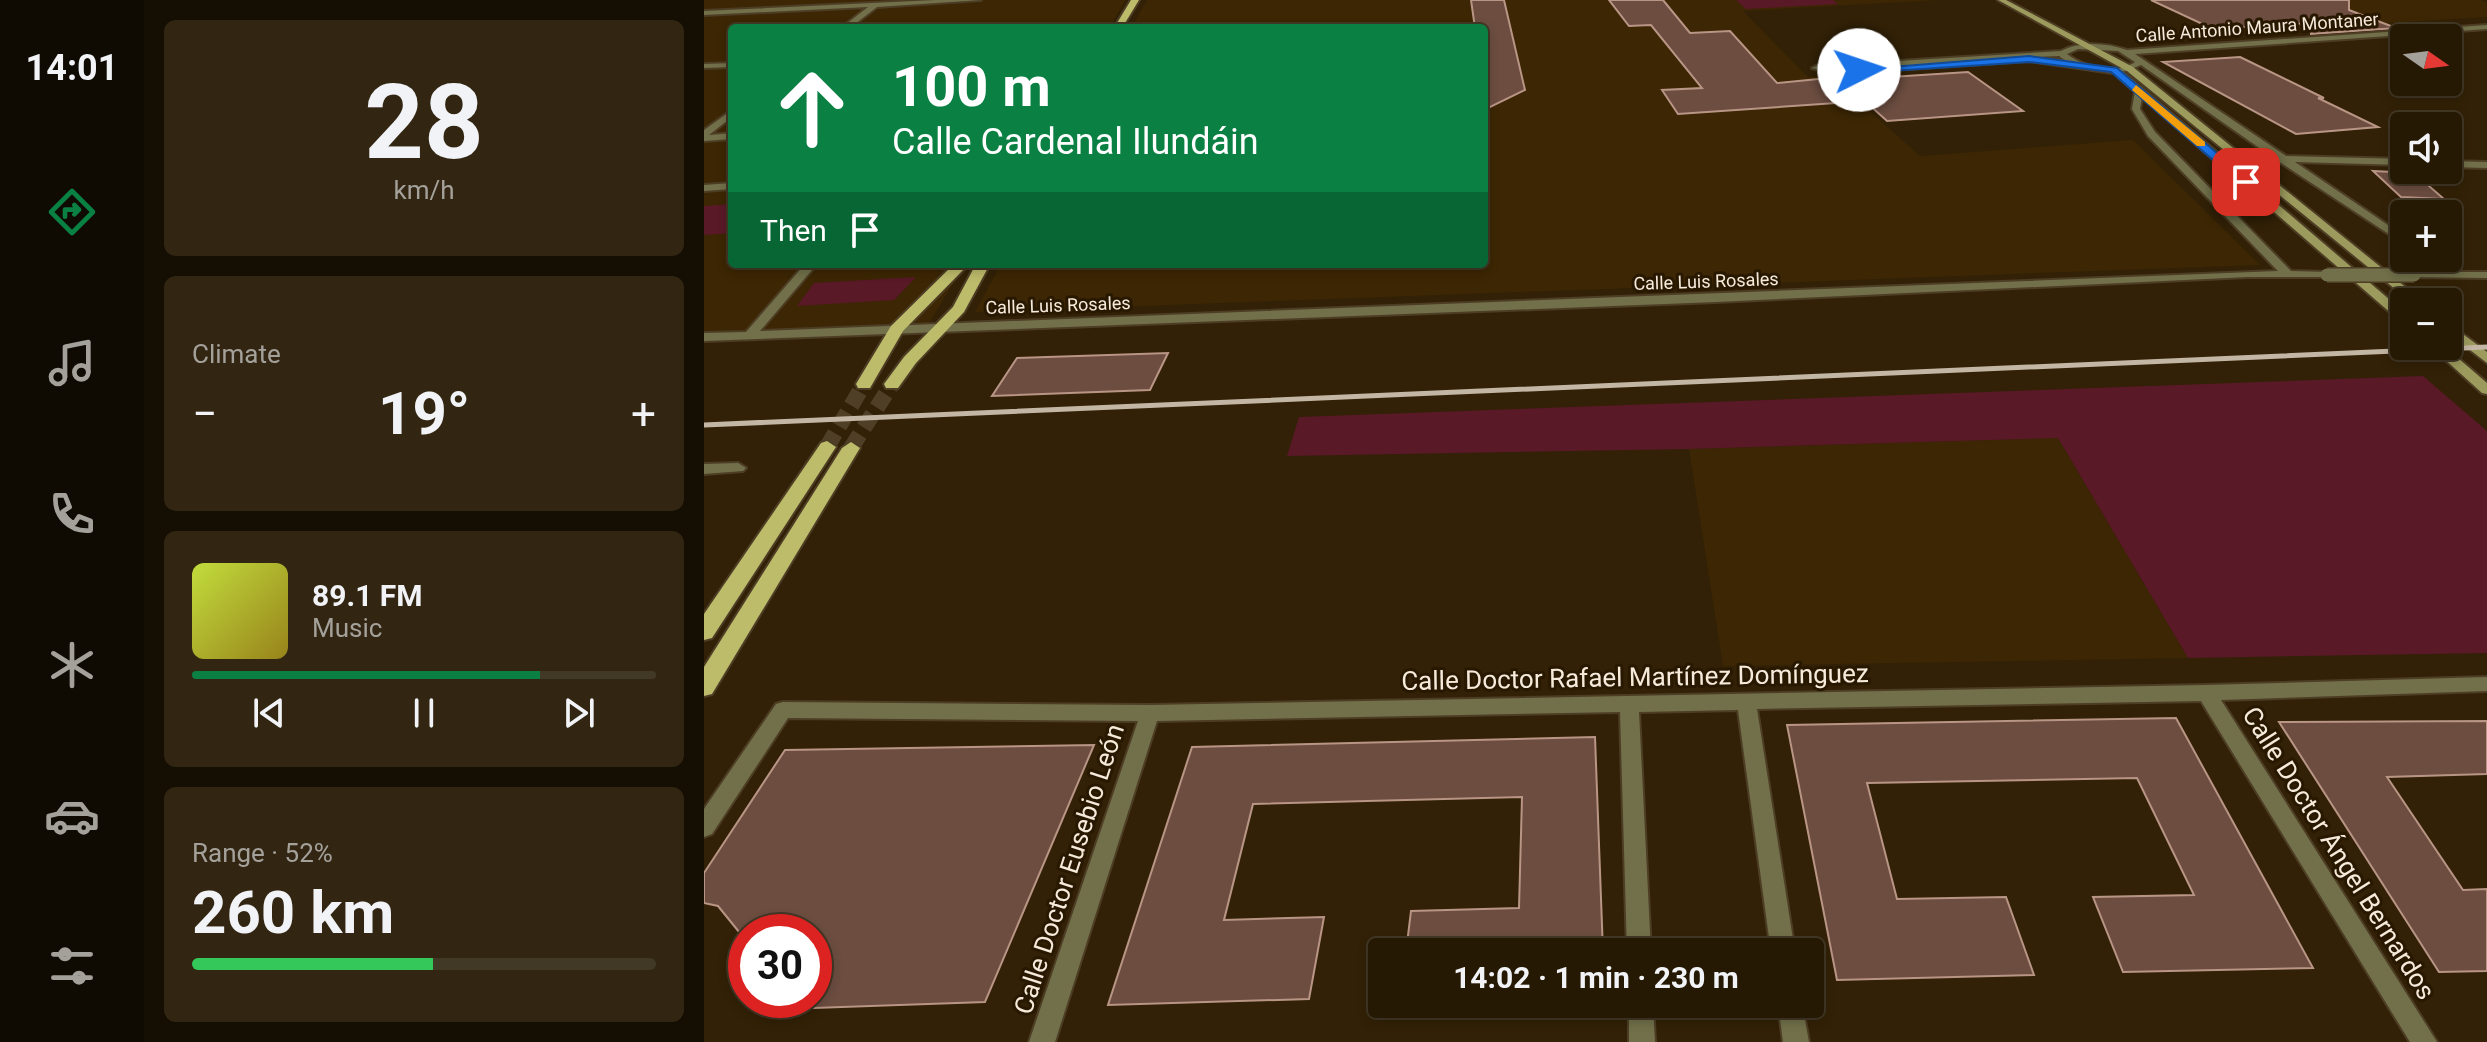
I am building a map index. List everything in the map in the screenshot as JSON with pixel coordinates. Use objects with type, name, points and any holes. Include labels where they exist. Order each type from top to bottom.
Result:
[{"type":"main road","points":[[1120,24],[1135,0]]},
{"type":"main road","points":[[2001,0],[2069,38],[2114,70],[2390,306]]},
{"type":"main road","points":[[2082,47],[2130,69],[2401,288]]},
{"type":"main road","points":[[864,384],[897,329],[958,268]]},
{"type":"main road","points":[[892,384],[910,360],[959,309],[981,268]]},
{"type":"main road","points":[[2462,338],[2487,359]]},
{"type":"main road","points":[[2452,360],[2487,390]]},
{"type":"main road","points":[[704,632],[827,447]]},
{"type":"main road","points":[[704,687],[851,448]]},
{"type":"street","points":[[704,16],[736,0]]},
{"type":"street","points":[[715,12],[879,2],[978,0]]},
{"type":"street","points":[[850,24],[879,2]]},
{"type":"street","name":"Calle Antonio Maura Montaner","points":[[2125,52],[2487,27]]},
{"type":"street","points":[[2139,60],[2139,65],[2130,69],[2114,70],[2029,59],[1855,67],[2063,53],[2082,47],[2125,52],[2139,60],[2280,159],[2390,232]]},
{"type":"street","points":[[2063,53],[2067,60],[2078,64]]},
{"type":"street","points":[[704,66],[728,65]]},
{"type":"street","points":[[2139,91],[2136,109],[2151,134],[2287,274]]},
{"type":"street","points":[[704,136],[728,116]]},
{"type":"street","points":[[704,136],[728,136]]},
{"type":"street","points":[[2280,159],[2390,162]]},
{"type":"street","points":[[2462,164],[2487,165]]},
{"type":"street","points":[[704,188],[728,186]]},
{"type":"street","points":[[750,335],[808,268]]},
{"type":"street","points":[[2450,272],[2455,275]]},
{"type":"street","name":"Calle Luis Rosales","points":[[897,329],[2287,274],[2487,275]]},
{"type":"street","points":[[704,337],[897,329]]},
{"type":"street","points":[[704,469],[738,468]]},
{"type":"street","name":"Calle Doctor Rafael Martínez Domínguez","points":[[704,827],[783,710],[1150,713],[2206,693],[2487,684]]},
{"type":"street","name":"Calle Doctor Ángel Bernardos","points":[[2206,693],[2424,1042]]},
{"type":"street","points":[[1746,700],[1781,938]]},
{"type":"street","points":[[1629,704],[1638,938]]},
{"type":"street","name":"Calle Doctor Eusebio León","points":[[1042,1042],[1150,713]]},
{"type":"street","points":[[1641,1018],[1642,1042]]},
{"type":"street","points":[[1792,1018],[1796,1042]]},
{"type":"shaded area","points":[[704,0],[1126,0],[1111,24],[728,24],[728,268],[963,268],[926,328],[704,336]]},
{"type":"shaded area","points":[[1147,0],[1940,0],[1743,11],[1808,77],[1830,76],[1920,156],[2133,140],[2260,265],[975,312],[999,268],[1488,268],[1488,24],[1133,24]]},
{"type":"shaded area","points":[[1736,0],[1833,0],[1838,4],[1746,9]]},
{"type":"shaded area","points":[[2151,0],[2481,0],[2487,3],[2487,17],[2224,33]]},
{"type":"shaded area","points":[[728,204],[728,233],[704,235],[704,206]]},
{"type":"shaded area","points":[[916,277],[894,300],[797,306],[814,283]]},
{"type":"shaded area","points":[[2423,376],[2487,431],[2487,653],[2188,658],[2058,438],[1287,456],[1299,417]]},
{"type":"shaded area","points":[[2058,438],[2188,658],[1723,666],[1689,449]]},
{"type":"building","points":[[1471,0],[1504,0],[1525,90],[1488,108],[1488,24],[1474,24]]},
{"type":"building","points":[[1609,0],[1663,0],[1690,33],[1730,31],[1777,83],[1869,74],[1875,78],[1968,72],[2023,111],[1887,121],[1865,101],[1678,114],[1662,90],[1702,88],[1651,25],[1629,26]]},
{"type":"building","points":[[2151,0],[2349,0],[2349,10],[2390,26],[2390,28],[2311,34],[2310,23],[2213,29]]},
{"type":"building","points":[[2240,57],[2378,127],[2296,134],[2163,62]]},
{"type":"building","points":[[2373,171],[2390,172],[2390,184],[2427,184],[2444,199],[2401,197]]},
{"type":"building","points":[[1168,353],[1150,390],[992,396],[1017,358]]},
{"type":"building","points":[[2176,718],[2313,968],[2123,972],[2093,897],[2194,895],[2137,778],[1867,783],[1897,899],[2006,897],[2034,975],[1837,980],[1787,725]]},
{"type":"building","points":[[2487,721],[2487,774],[2387,777],[2463,890],[2487,889],[2487,971],[2439,972],[2279,722]]},
{"type":"building","points":[[1595,737],[1602,938],[1408,938],[1411,911],[1519,908],[1522,797],[1253,804],[1224,920],[1324,917],[1309,999],[1108,1005],[1192,747]]},
{"type":"building","points":[[1094,745],[985,1002],[832,1007],[832,914],[728,914],[728,918],[718,906],[704,903],[704,873],[785,750]]},
{"type":"tunnel","points":[[827,447],[864,384]]},
{"type":"tunnel","points":[[851,448],[892,384]]},
{"type":"railway","points":[[704,425],[2487,347]]},
{"type":"slow traffic","points":[[2136,88],[2201,144]]},
{"type":"route","points":[[1859,70],[2029,59],[2114,70],[2246,182]]}]
